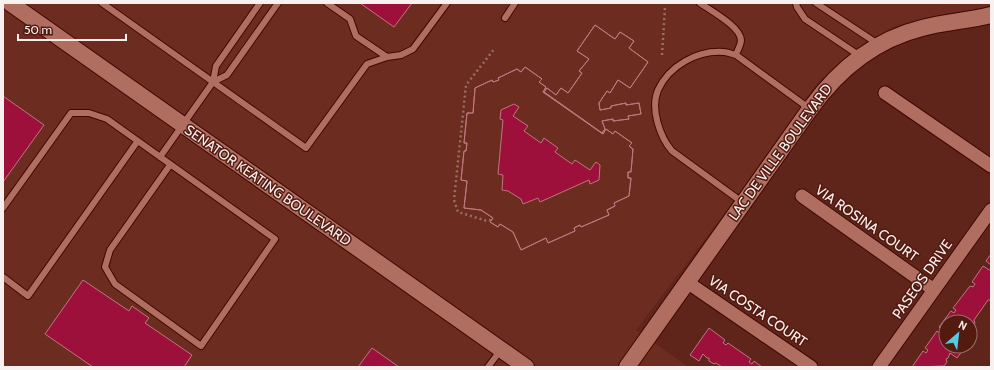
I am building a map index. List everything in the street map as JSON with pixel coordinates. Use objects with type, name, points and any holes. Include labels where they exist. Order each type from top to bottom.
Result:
[{"type":"street","name":"SENATOR KEATING BOULEVARD","points":[[10,3],[526,367]]},
{"type":"street","name":"LAC DE VILLE BOULEVARD","points":[[627,367],[810,109],[836,77],[860,56],[897,36],[922,28],[991,15]]},
{"type":"street","points":[[885,93],[991,166]]},
{"type":"street","name":"VIA ROSINA COURT","points":[[802,196],[934,290]]},
{"type":"street","name":"PASEOS DRIVE","points":[[879,367],[991,210]]},
{"type":"street","name":"VIA COSTA COURT","points":[[687,282],[811,367]]},
{"type":"lane","points":[[102,3],[306,148],[367,64],[413,49],[447,3]]},
{"type":"lane","points":[[160,157],[213,82],[216,66],[260,3]]},
{"type":"lane","points":[[213,82],[227,74],[278,3]]},
{"type":"lane","points":[[327,3],[350,19],[356,36],[386,57]]},
{"type":"lane","points":[[505,18],[515,3]]},
{"type":"lane","points":[[700,3],[735,28],[739,34],[741,42],[736,55]]},
{"type":"lane","points":[[796,3],[797,8],[805,20],[860,56]]},
{"type":"lane","points":[[816,3],[879,45]]},
{"type":"lane","points":[[743,203],[672,151],[660,131],[655,110],[658,91],[668,75],[684,61],[704,54],[724,52],[736,55],[810,109]]},
{"type":"lane","points":[[3,208],[71,113],[89,113],[107,119],[275,239],[201,346],[114,284],[105,267],[110,250],[170,165]]},
{"type":"lane","points":[[3,277],[28,296],[138,142]]},
{"type":"lane","points":[[488,367],[501,349]]},
{"type":"path","points":[[662,55],[665,7]]},
{"type":"path","points":[[491,220],[487,221],[458,212],[454,200],[466,84],[495,48]]},
{"type":"shaded area","points":[[3,3],[991,3],[991,5],[973,10],[938,15],[896,26],[851,54],[818,82],[722,217],[636,330],[688,367],[3,367]]},
{"type":"building","points":[[360,3],[412,3],[394,27]]},
{"type":"building","points":[[595,25],[615,39],[620,32],[634,41],[629,48],[648,62],[630,88],[618,80],[610,93],[607,91],[599,103],[600,110],[626,103],[626,105],[639,103],[641,114],[628,116],[629,119],[602,121],[605,129],[602,133],[544,92],[547,88],[556,95],[561,88],[568,93],[582,73],[579,71],[589,59],[577,51]]},
{"type":"building","points":[[595,25],[615,39],[620,32],[634,41],[629,48],[648,62],[630,88],[618,80],[610,93],[607,91],[599,103],[600,110],[626,103],[626,105],[639,103],[641,114],[628,116],[629,119],[602,121],[605,129],[602,133],[544,92],[547,88],[556,95],[561,88],[568,93],[582,73],[579,71],[589,59],[577,51]]},
{"type":"building","points":[[525,67],[542,79],[539,82],[546,87],[543,92],[603,134],[606,129],[613,134],[615,131],[632,143],[629,146],[633,149],[631,172],[628,172],[628,178],[631,178],[629,196],[614,203],[615,206],[607,210],[609,215],[581,227],[580,225],[574,228],[575,231],[548,243],[546,238],[521,250],[513,232],[500,224],[498,227],[490,222],[493,218],[481,210],[464,208],[467,181],[461,180],[464,151],[466,151],[467,143],[464,143],[467,113],[473,113],[475,88],[492,80],[493,82],[499,80],[498,78],[517,69],[521,72]],"holes":[[[514,104],[519,107],[513,116],[528,126],[524,131],[541,143],[544,138],[558,148],[555,152],[572,164],[575,160],[590,170],[596,162],[600,165],[599,180],[590,184],[589,180],[540,202],[538,198],[523,204],[521,199],[508,191],[502,190],[503,175],[498,174],[503,120],[500,119],[501,110]]]},
{"type":"building","points":[[525,67],[542,79],[539,82],[546,87],[543,92],[603,134],[606,129],[613,134],[615,131],[632,143],[629,146],[633,149],[631,172],[628,172],[628,178],[631,178],[629,196],[614,203],[615,206],[607,210],[609,215],[581,227],[580,225],[574,228],[575,231],[548,243],[546,238],[521,250],[513,232],[500,224],[498,227],[490,222],[493,218],[481,210],[464,208],[467,181],[461,180],[464,151],[466,151],[467,143],[464,143],[467,113],[473,113],[475,88],[492,80],[493,82],[499,80],[498,78],[517,69],[521,72]]},
{"type":"building","points":[[3,96],[44,125],[3,182]]},
{"type":"building","points":[[991,254],[991,265],[986,261]]},
{"type":"building","points":[[983,266],[991,271],[991,300],[988,300],[978,314],[949,314],[951,311],[954,313],[956,310],[953,308],[970,286],[973,287],[975,284],[972,282]]},
{"type":"building","points":[[83,280],[129,311],[132,306],[149,318],[145,323],[192,355],[184,367],[93,367],[45,334]]},
{"type":"building","points":[[709,328],[725,340],[723,343],[726,345],[728,343],[751,359],[749,362],[752,364],[754,361],[762,367],[722,367],[709,361],[709,358],[703,354],[699,361],[690,355]]},
{"type":"building","points":[[937,331],[938,354],[950,354],[944,366],[912,367],[923,351],[926,353],[928,350],[925,348]]},
{"type":"building","points":[[372,348],[399,367],[358,367]]},
{"type":"building","points":[[951,354],[960,354],[957,358]]}]
